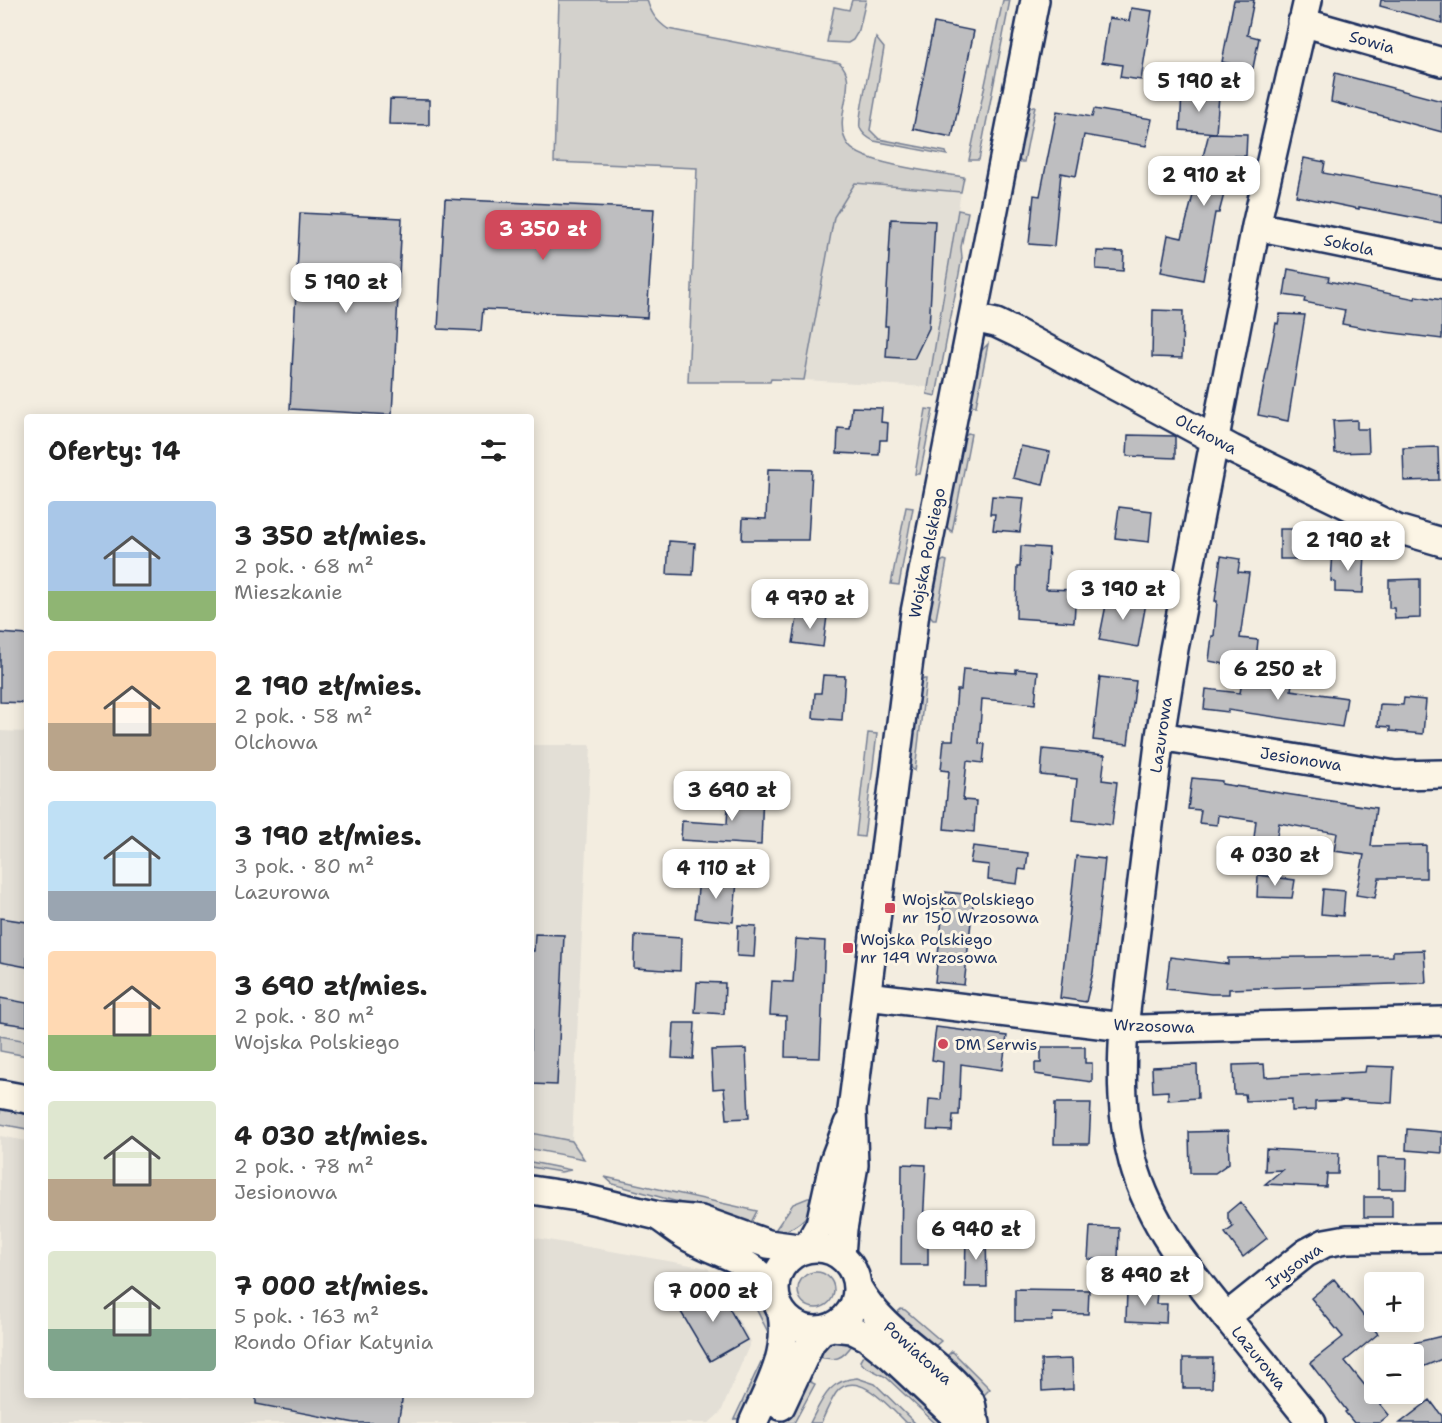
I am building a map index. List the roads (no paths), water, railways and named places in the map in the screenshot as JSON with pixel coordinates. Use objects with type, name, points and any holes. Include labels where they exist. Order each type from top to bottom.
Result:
[{"type":"street","name":"Wojska Polskiego","points":[[841,1256],[843,1228],[854,1165],[852,1110],[915,612],[1035,0]]},
{"type":"street","name":"Sowia","points":[[1305,11],[1442,62]]},
{"type":"street","name":"Lazurowa","points":[[1305,11],[1256,226],[1180,614],[1160,736],[1124,1027],[1121,1073],[1130,1147],[1138,1180],[1155,1217],[1171,1244],[1226,1317],[1312,1423]]},
{"type":"street","name":"Sokola","points":[[1256,226],[1442,264]]},
{"type":"street","name":"Olchowa","points":[[973,318],[996,323],[1017,333],[1216,439],[1396,529],[1442,542]]},
{"type":"street","name":"Jesionowa","points":[[1160,736],[1395,775],[1442,774]]},
{"type":"street","name":"Wrzosowa","points":[[867,996],[1124,1027],[1158,1029],[1442,1021]]},
{"type":"street","points":[[0,1094],[24,1098]]},
{"type":"street","name":"Wojska Polskiego","points":[[806,1249],[820,1224],[834,1161],[852,1110]]},
{"type":"street","points":[[534,1190],[584,1198],[658,1216],[701,1220],[768,1244],[806,1249],[819,1248],[831,1250],[841,1256],[853,1270],[858,1288],[856,1300],[843,1321],[827,1329],[811,1342],[773,1423]]},
{"type":"street","points":[[658,1216],[693,1240],[752,1267],[799,1328],[827,1329]]},
{"type":"street","name":"Irysowa","points":[[1226,1317],[1306,1253],[1325,1243],[1354,1239],[1442,1238]]},
{"type":"street","points":[[753,1423],[782,1356],[784,1340],[778,1303],[779,1270],[795,1253],[806,1249]]},
{"type":"street","name":"Powiatowa","points":[[827,1329],[851,1329],[867,1337],[891,1356],[956,1417],[975,1421],[971,1403],[930,1362],[881,1319],[858,1288]]},
{"type":"place","name":"Wojska Polskiego nr 150 Wrzosowa","points":[[890,908]]},
{"type":"place","name":"Wojska Polskiego nr 149 Wrzosowa","points":[[848,948]]},
{"type":"place","name":"DM Serwis","points":[[943,1044]]}]
